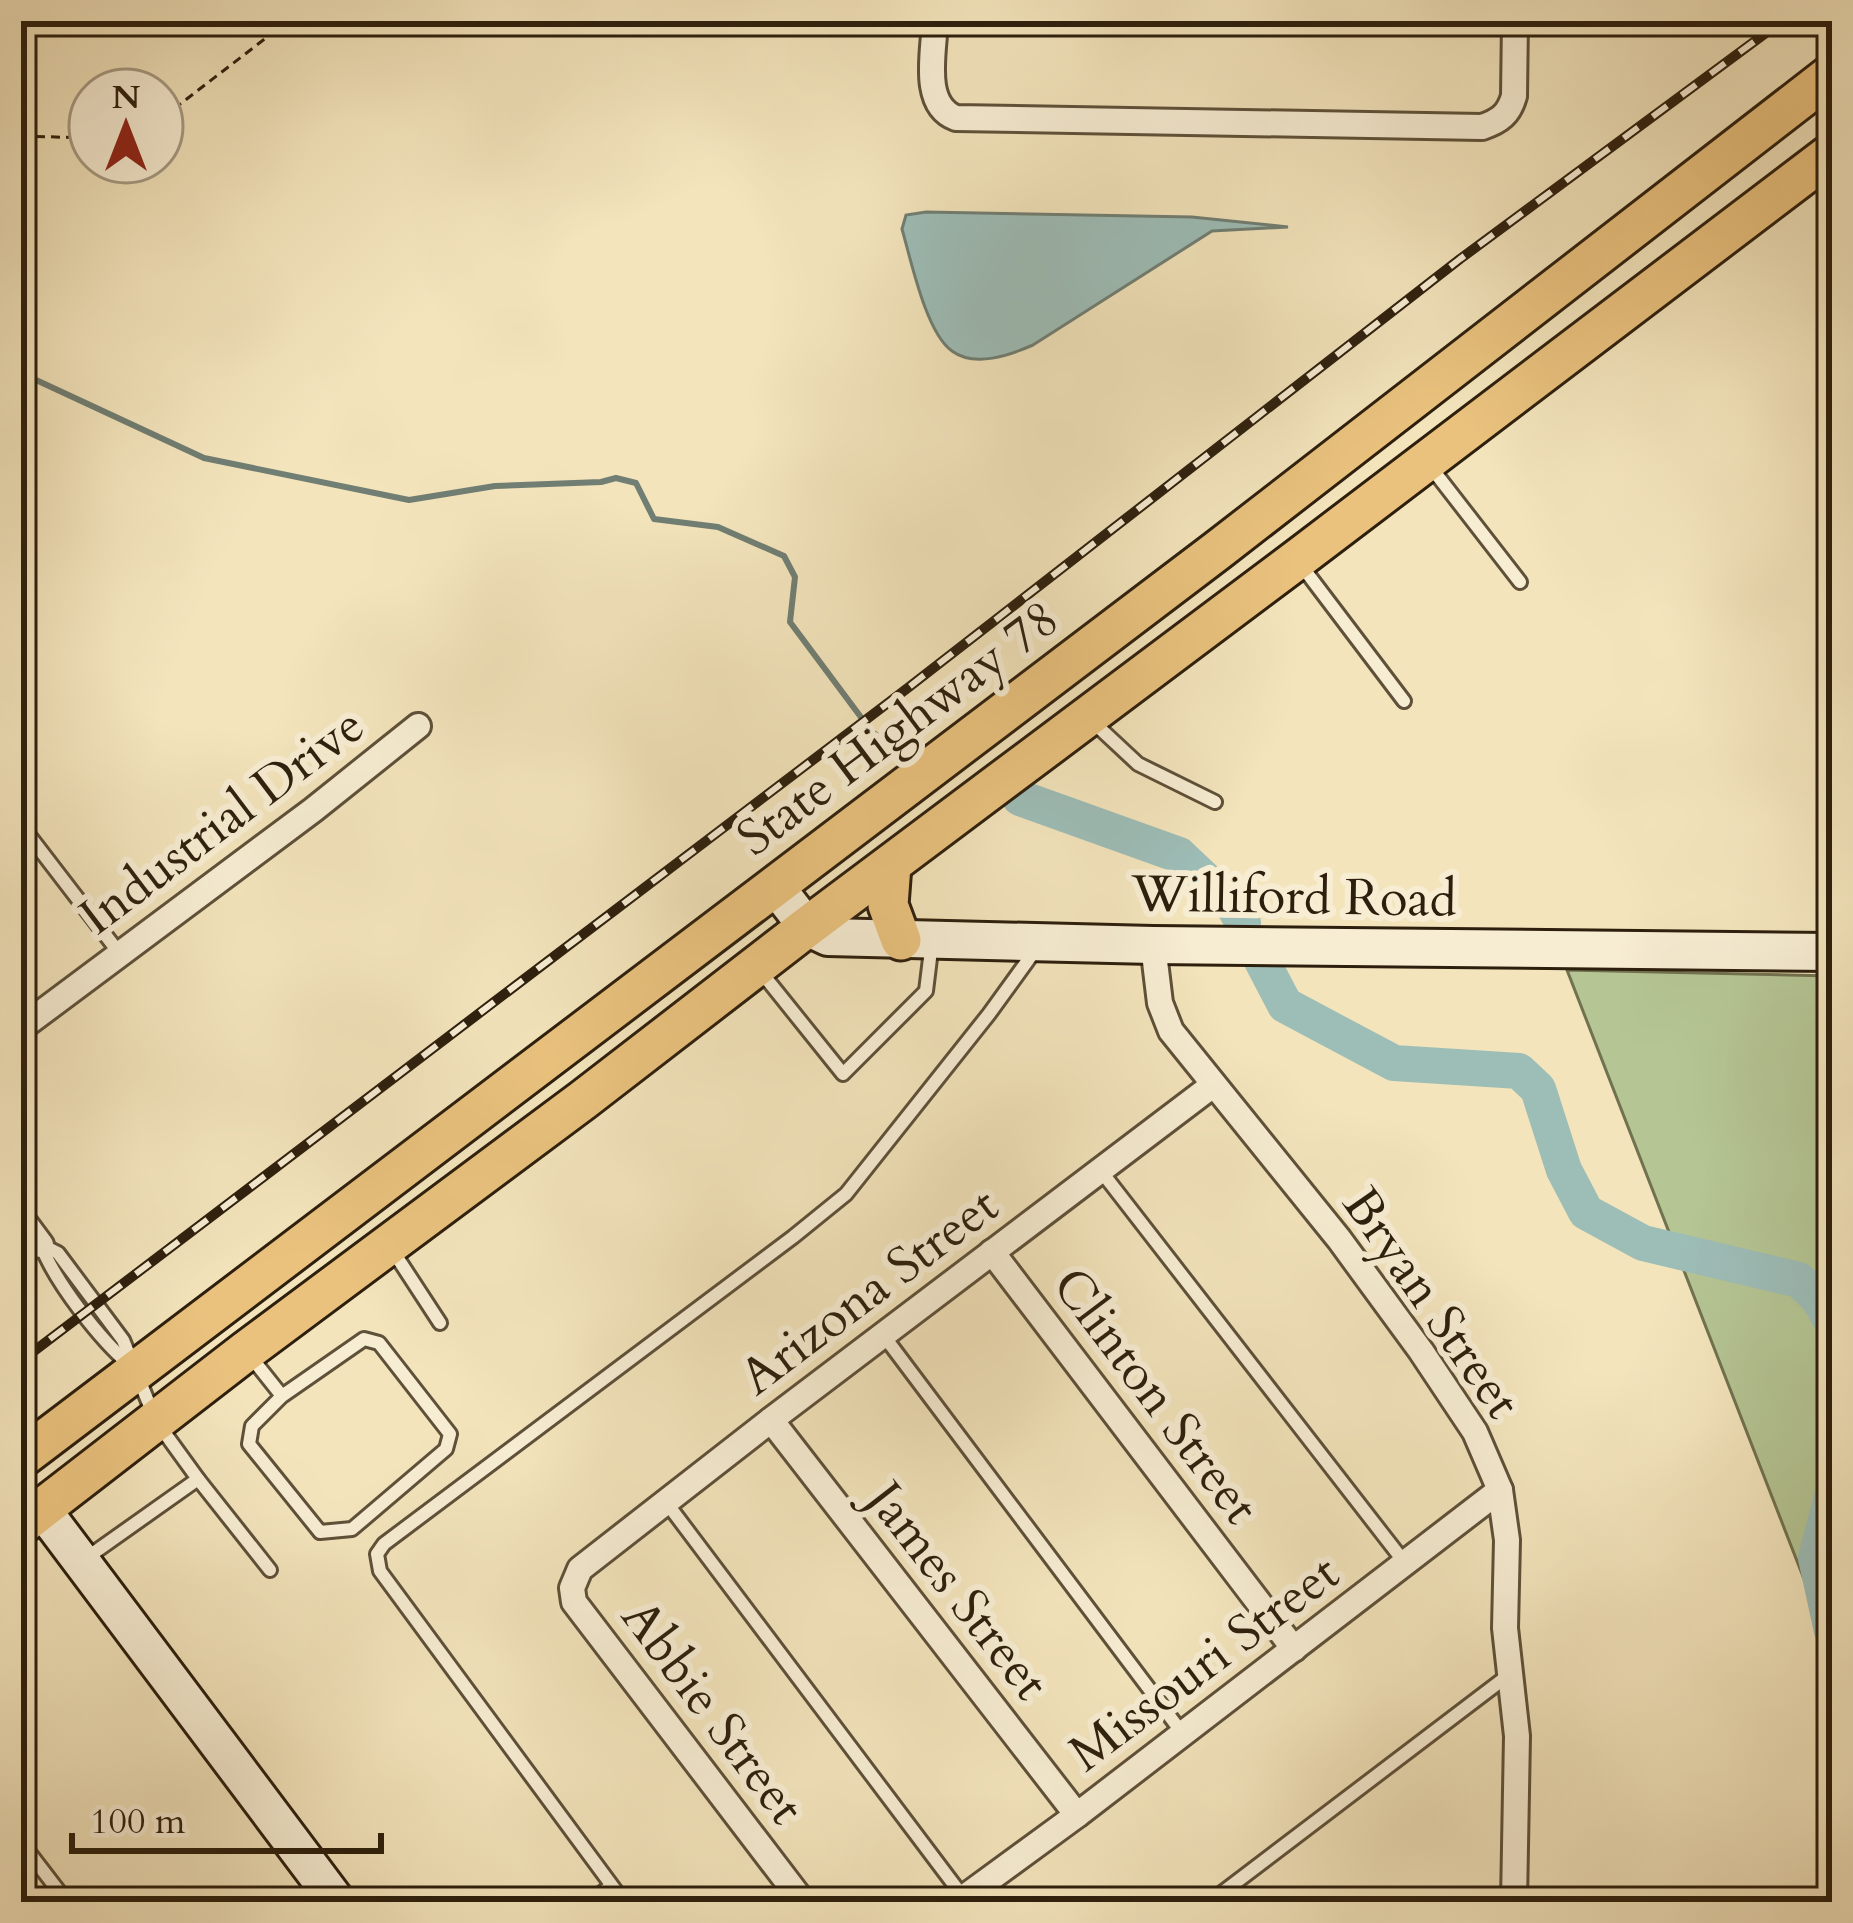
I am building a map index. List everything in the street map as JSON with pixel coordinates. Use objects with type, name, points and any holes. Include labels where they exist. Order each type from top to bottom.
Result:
[{"type":"main road","name":"State Highway 78","points":[[21,1458],[1218,550],[1832,74]]},
{"type":"main road","name":"State Highway 78","points":[[32,1517],[1832,153]]},
{"type":"main road","points":[[891,865],[888,905],[892,922],[916,940]]},
{"type":"street","points":[[935,21],[933,94],[939,108],[956,118],[1483,127],[1504,116],[1514,96],[1515,21]]},
{"type":"street","name":"Industrial Drive","points":[[25,1017],[120,954],[418,726]]},
{"type":"street","points":[[776,887],[807,926]]},
{"type":"street","name":"Williford Road","points":[[807,926],[828,937],[916,940],[1832,952]]},
{"type":"street","name":"Bryan Street","points":[[1153,945],[1160,1003],[1171,1031],[1340,1239],[1421,1351],[1475,1432],[1500,1490],[1507,1540],[1505,1628],[1517,1736],[1514,1902]]},
{"type":"street","name":"Arizona Street","points":[[580,1569],[1213,1085]]},
{"type":"street","points":[[21,1218],[41,1244]]},
{"type":"street","name":"Clinton Street","points":[[992,1252],[1294,1649]]},
{"type":"street","name":"James Street","points":[[771,1420],[1076,1815]]},
{"type":"street","name":"Missouri Street","points":[[961,1900],[1500,1490]]},
{"type":"street","points":[[32,1517],[81,1561],[337,1902]]},
{"type":"street","name":"Abbie Street","points":[[580,1569],[572,1588],[574,1602],[803,1902]]},
{"type":"lane","points":[[1426,460],[1520,582]]},
{"type":"lane","points":[[1297,560],[1404,701]]},
{"type":"lane","points":[[1088,717],[1138,764],[1215,802]]},
{"type":"lane","points":[[21,824],[120,954]]},
{"type":"lane","points":[[756,966],[844,1074],[926,991],[930,969],[916,940]]},
{"type":"lane","points":[[624,1902],[380,1571],[377,1554],[384,1544],[846,1195],[1041,943]]},
{"type":"lane","points":[[1100,1170],[1405,1564]]},
{"type":"lane","points":[[41,1244],[58,1253],[123,1340],[156,1421],[269,1570]]},
{"type":"lane","points":[[389,1245],[440,1323]]},
{"type":"lane","points":[[883,1335],[1183,1734]]},
{"type":"lane","points":[[364,1339],[379,1343],[450,1434],[446,1449],[352,1529],[320,1532],[249,1444],[253,1426],[282,1396],[364,1339]]},
{"type":"lane","points":[[246,1351],[282,1396]]},
{"type":"lane","points":[[81,1561],[197,1479]]},
{"type":"lane","points":[[666,1502],[961,1900]]},
{"type":"lane","points":[[1210,1902],[1510,1673]]},
{"type":"lane","points":[[24,1852],[67,1902]]},
{"type":"lane","points":[[590,1902],[611,1886]]},
{"type":"path","points":[[186,100],[288,21]]},
{"type":"path","points":[[21,136],[66,137]]},
{"type":"green space","points":[[1567,970],[1832,976],[1832,1651]]},
{"type":"water","points":[[906,215],[1192,217],[1288,227],[1212,231],[1033,345],[1003,356],[971,359],[952,351],[934,329],[915,276],[902,229]]},
{"type":"waterway","points":[[21,373],[204,458],[409,500],[495,486],[616,478],[636,483],[654,519],[718,527],[784,556],[795,577],[790,622],[872,732],[905,755]]},
{"type":"waterway","points":[[1020,798],[1179,855],[1234,907],[1243,923]]},
{"type":"waterway","points":[[1261,959],[1285,1005],[1394,1063],[1519,1071],[1538,1089],[1564,1170],[1586,1212],[1643,1243],[1799,1280],[1818,1298],[1832,1322]]},
{"type":"waterway","points":[[1832,1496],[1816,1558],[1832,1631]]},
{"type":"railway","points":[[21,1361],[909,687],[1460,259],[1782,21]]}]
